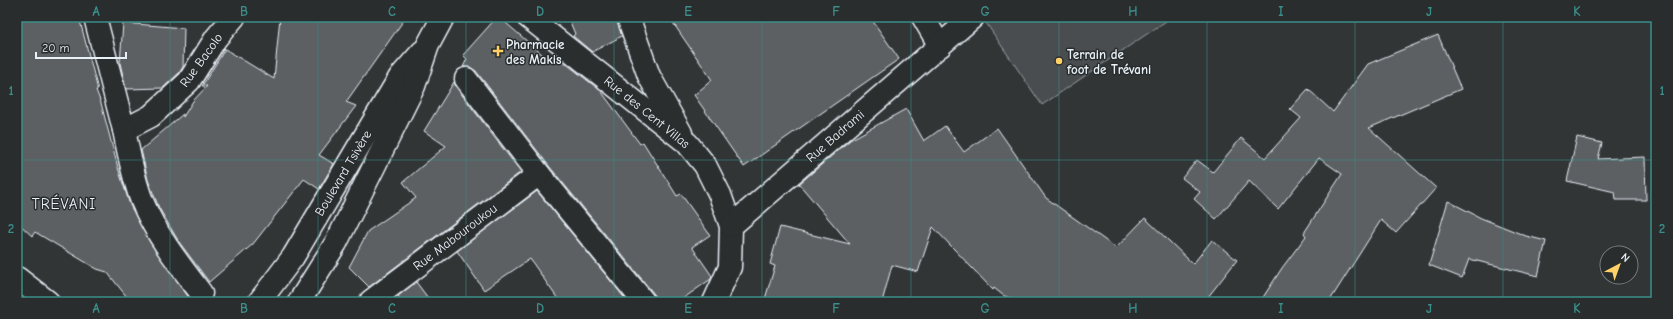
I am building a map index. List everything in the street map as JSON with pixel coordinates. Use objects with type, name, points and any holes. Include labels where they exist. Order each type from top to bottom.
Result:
[{"type":"street","points":[[95,17],[124,130],[133,174],[142,202],[166,248],[201,294]]},
{"type":"street","name":"Rue Bacolo","points":[[124,130],[151,116],[189,81],[216,38],[234,17]]},
{"type":"street","name":"Boulevard Tsivère","points":[[299,302],[336,243],[414,86],[428,45],[442,17]]},
{"type":"street","name":"Rue des Cent Villas","points":[[528,17],[686,143],[705,165],[720,194],[731,226],[730,267],[714,302]]},
{"type":"street","points":[[628,17],[649,76],[686,143]]},
{"type":"street","points":[[923,17],[940,46]]},
{"type":"street","name":"Rue Badrami","points":[[731,226],[973,17]]},
{"type":"street","name":"Boulevard Tsivère","points":[[259,302],[293,257],[400,77],[428,45]]},
{"type":"street","points":[[466,80],[539,174],[644,302]]},
{"type":"street","name":"Rue Mabouroukou","points":[[371,301],[539,174]]},
{"type":"street","points":[[17,278],[48,302]]},
{"type":"shaded area","name":"Terrain de foot de Trévani","points":[[982,17],[1172,17],[1042,105]]},
{"type":"building","points":[[17,17],[79,17],[98,90],[96,90],[130,205],[151,244],[190,299],[186,302],[131,302],[107,272],[97,269],[35,232],[32,236],[17,222]]},
{"type":"building","points":[[280,17],[406,17],[346,102],[356,106],[319,155],[334,164],[319,189],[304,179],[253,244],[209,282],[179,242],[159,208],[148,180],[141,150],[183,114],[183,117],[193,101],[207,86],[202,86],[225,49],[274,79]]},
{"type":"building","points":[[497,17],[499,17],[550,61],[555,55],[601,91],[640,144],[643,142],[677,196],[681,194],[710,235],[692,247],[712,276],[711,279],[678,302],[656,302],[654,294],[549,166],[476,71],[470,67],[463,67],[467,59],[463,55]]},
{"type":"building","points":[[568,17],[616,17],[622,36],[592,52],[573,36],[575,34]]},
{"type":"building","points":[[669,17],[870,17],[899,59],[744,167],[694,95],[712,80]]},
{"type":"building","points":[[123,23],[184,28],[183,67],[179,73],[163,88],[126,89],[120,63]]},
{"type":"building","points":[[1438,35],[1461,89],[1369,128],[1436,188],[1396,233],[1381,220],[1329,302],[1260,302],[1282,268],[1306,236],[1304,233],[1342,174],[1319,158],[1278,209],[1249,181],[1216,219],[1194,199],[1200,192],[1182,178],[1197,160],[1213,172],[1241,138],[1265,158],[1301,118],[1290,109],[1308,89],[1333,112],[1368,64]]},
{"type":"building","points":[[454,82],[456,87],[521,172],[369,287],[349,267],[368,231],[416,198],[403,182],[446,146],[424,131]]},
{"type":"building","points":[[906,109],[924,141],[945,126],[964,152],[997,128],[1046,198],[1116,248],[1145,218],[1193,264],[1212,240],[1237,260],[1204,302],[1024,302],[1004,296],[994,288],[993,290],[933,227],[918,272],[892,265],[882,302],[764,302],[775,266],[770,264],[780,227],[850,244],[799,184],[850,140]]},
{"type":"building","points":[[1577,137],[1602,143],[1598,159],[1645,157],[1646,200],[1616,200],[1615,192],[1567,181]]},
{"type":"building","points":[[537,191],[628,302],[560,302],[530,259],[484,290],[457,251]]},
{"type":"building","points":[[1448,201],[1481,218],[1526,236],[1546,241],[1538,276],[1469,259],[1462,278],[1429,265]]},
{"type":"building","points":[[416,282],[431,302],[402,302],[398,296]]},
{"type":"place","name":"Pharmacie des Makis","points":[[498,51]]},
{"type":"place","name":"Terrain de foot de Trévani","points":[[1059,61]]},
{"type":"district","name":"TRÉVANI","points":[[64,204]]}]
